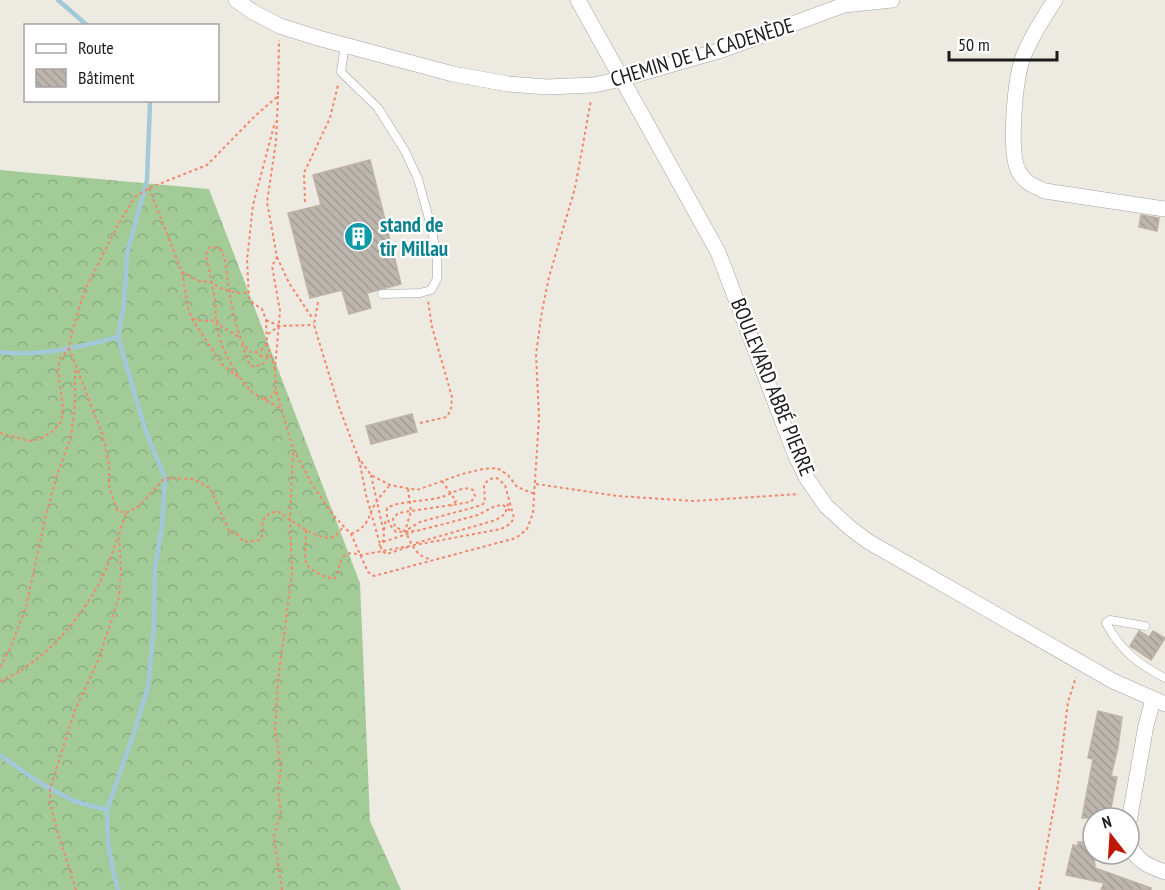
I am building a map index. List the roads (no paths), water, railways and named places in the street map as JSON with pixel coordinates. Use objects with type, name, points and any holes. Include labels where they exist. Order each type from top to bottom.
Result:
[{"type":"street","name":"CHEMIN DE LA CADENÈDE","points":[[236,0],[280,26],[345,45],[453,74],[508,84],[547,87],[594,85],[621,79],[725,50],[844,5],[892,0]]},
{"type":"street","name":"BOULEVARD ABBÉ PIERRE","points":[[578,0],[718,252],[785,430],[795,454],[817,493],[837,517],[869,542],[1113,681],[1159,702]]},
{"type":"street","points":[[1054,0],[1040,22],[1023,58],[1015,95],[1013,139],[1017,170],[1026,182],[1045,190],[1165,208]]},
{"type":"street","points":[[1132,806],[1146,725],[1159,702]]},
{"type":"street","points":[[1141,861],[1165,872]]},
{"type":"lane","points":[[345,45],[341,72],[378,108],[405,151],[418,179],[432,230],[437,260],[437,279],[431,290],[420,293],[382,294]]},
{"type":"lane","points":[[1145,626],[1110,620],[1106,623],[1128,655],[1165,678]]},
{"type":"waterway","points":[[58,0],[86,24]]},
{"type":"waterway","points":[[118,890],[108,843],[107,810],[148,687],[154,628],[155,567],[162,527],[165,478],[146,432],[118,337],[124,305],[127,254],[147,180],[149,102]]},
{"type":"waterway","points":[[0,352],[44,352],[118,337]]},
{"type":"waterway","points":[[0,755],[40,783],[74,801],[107,810]]},
{"type":"place","name":"stand de tir Millau","points":[[359,236]]}]
